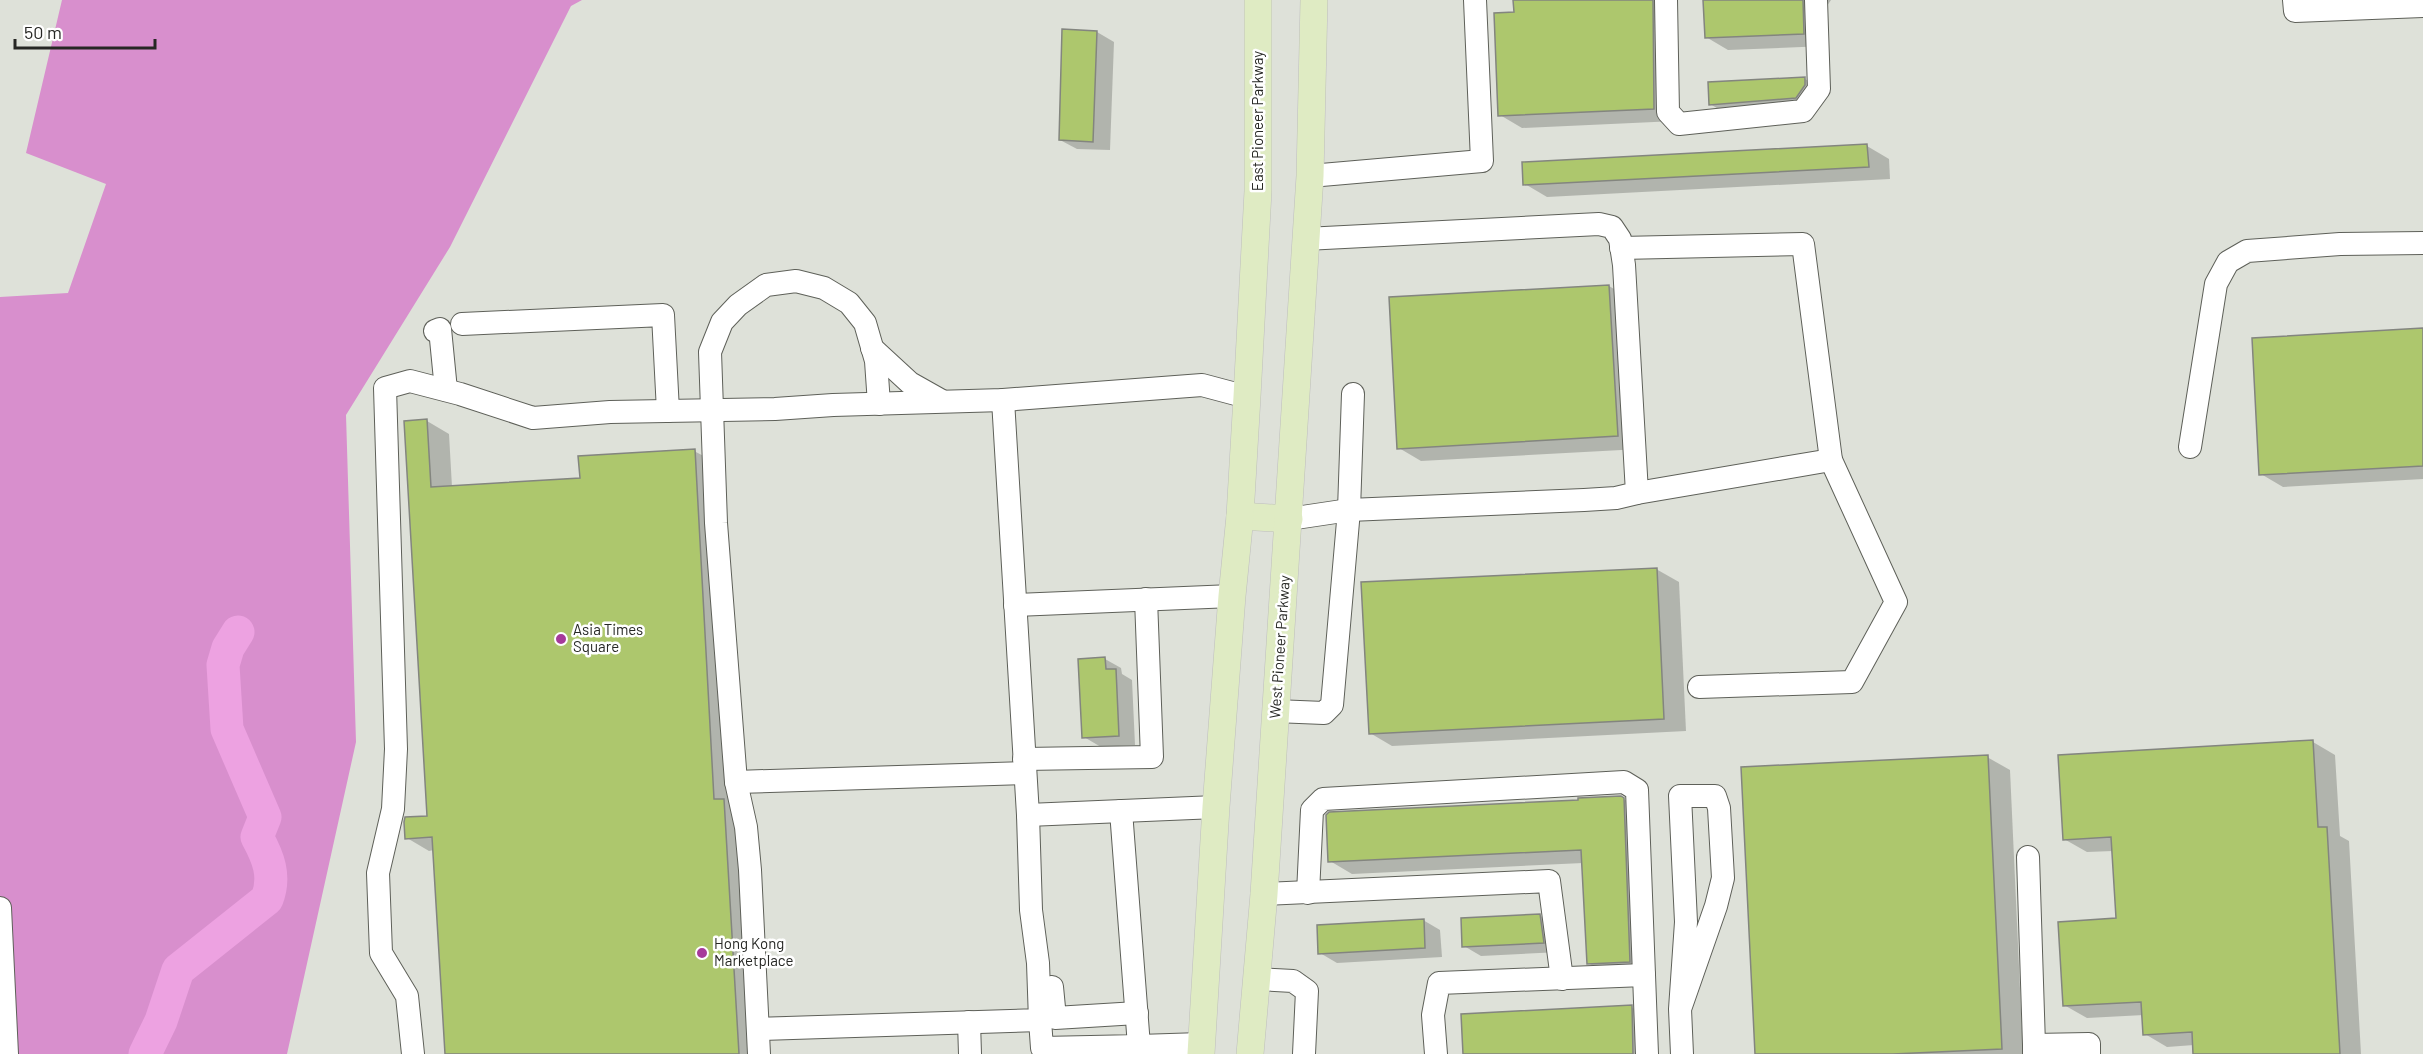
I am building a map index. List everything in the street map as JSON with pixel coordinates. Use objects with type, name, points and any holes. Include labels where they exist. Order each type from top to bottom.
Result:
[{"type":"main road","name":"East Pioneer Parkway","points":[[1247,397],[1258,191],[1258,0]]},
{"type":"main road","points":[[1305,239],[1310,176],[1314,0]]},
{"type":"main road","name":"West Pioneer Parkway","points":[[1250,1054],[1264,894],[1305,239]]},
{"type":"main road","points":[[1201,1049],[1216,807],[1240,516],[1247,397]]},
{"type":"main road","points":[[1240,516],[1289,519]]},
{"type":"lane","points":[[1310,176],[1482,161],[1475,0]]},
{"type":"lane","points":[[1666,0],[1668,112],[1679,124],[1803,111],[1819,89],[1816,0]]},
{"type":"lane","points":[[2294,0],[2295,11],[2423,6]]},
{"type":"lane","points":[[1305,239],[1599,224],[1612,227],[1620,239],[1621,248],[1638,493]]},
{"type":"lane","points":[[2190,447],[2216,284],[2228,262],[2247,251],[2340,244],[2423,243]]},
{"type":"lane","points":[[1621,248],[1803,244],[1831,459],[1896,602],[1852,682],[1699,687]]},
{"type":"lane","points":[[759,1054],[746,827],[736,782],[718,558],[710,352],[722,322],[738,305],[766,285],[796,281],[824,288],[849,303],[865,323],[876,361],[879,404]]},
{"type":"lane","points":[[462,324],[663,315],[668,411]]},
{"type":"lane","points":[[435,331],[440,329],[446,390]]},
{"type":"lane","points":[[872,348],[910,383],[943,402]]},
{"type":"lane","points":[[413,1054],[407,996],[381,953],[378,873],[393,809],[396,749],[384,388],[410,381],[446,390],[532,418],[668,411],[1004,400],[1202,385],[1247,397]]},
{"type":"lane","points":[[1275,711],[1324,713],[1332,705],[1348,510],[1353,394]]},
{"type":"lane","points":[[1004,400],[1033,927],[1038,963],[1042,1048],[1066,1051],[1201,1049]]},
{"type":"lane","points":[[1289,519],[1348,510],[1616,498],[1831,459]]},
{"type":"lane","points":[[1015,605],[1232,596]]},
{"type":"lane","points":[[736,782],[1152,757],[1146,599]]},
{"type":"lane","points":[[1308,893],[1312,810],[1323,799],[1624,782],[1637,790],[1647,1054]]},
{"type":"lane","points":[[1680,1009],[1716,906],[1723,878],[1719,808],[1715,795],[1680,796],[1686,922],[1680,1009],[1682,1054]]},
{"type":"lane","points":[[1028,815],[1216,807]]},
{"type":"lane","points":[[1121,812],[1139,1050]]},
{"type":"lane","points":[[2028,857],[2034,1049],[2089,1044],[2089,1054]]},
{"type":"lane","points":[[1264,894],[1549,880],[1555,940],[1562,979]]},
{"type":"lane","points":[[0,908],[7,1054]]},
{"type":"lane","points":[[1033,927],[1047,926],[1055,1018],[1137,1013]]},
{"type":"lane","points":[[1436,1054],[1433,1015],[1439,983],[1644,975]]},
{"type":"lane","points":[[1257,979],[1293,981],[1307,991],[1304,1054]]},
{"type":"lane","points":[[758,1029],[1040,1020]]},
{"type":"lane","points":[[969,1022],[970,1054]]},
{"type":"shaded area","points":[[62,0],[582,0],[571,6],[450,247],[346,415],[356,742],[287,1054],[0,1054],[0,297],[68,293],[106,184],[26,153]]},
{"type":"building","points":[[1513,0],[1653,0],[1654,109],[1498,116],[1494,13],[1514,12]]},
{"type":"building","points":[[1703,0],[1803,0],[1804,34],[1705,38]]},
{"type":"building","points":[[1062,29],[1097,31],[1093,142],[1059,140]]},
{"type":"building","points":[[1805,77],[1805,85],[1796,98],[1709,105],[1708,82]]},
{"type":"building","points":[[1867,144],[1869,167],[1523,185],[1522,162]]},
{"type":"building","points":[[1609,285],[1618,436],[1397,449],[1389,297]]},
{"type":"building","points":[[2423,328],[2423,466],[2259,475],[2252,338]]},
{"type":"building","points":[[427,419],[431,487],[580,478],[578,456],[695,449],[714,799],[724,799],[739,1054],[445,1054],[432,837],[405,839],[404,822],[405,817],[427,816],[404,421]]},
{"type":"building","points":[[1657,568],[1664,719],[1369,734],[1361,582]]},
{"type":"building","points":[[1105,657],[1106,669],[1116,669],[1119,736],[1082,738],[1078,659]]},
{"type":"building","points":[[2313,740],[2318,827],[2327,827],[2340,1054],[2193,1054],[2192,1032],[2143,1035],[2141,1002],[2063,1006],[2058,922],[2116,918],[2111,837],[2063,840],[2058,755]]},
{"type":"building","points":[[1988,755],[2002,1049],[1893,1054],[1755,1054],[1741,767]]},
{"type":"building","points":[[1621,796],[1624,798],[1630,962],[1587,964],[1581,850],[1328,862],[1326,815],[1329,812]]},
{"type":"building","points":[[1540,914],[1544,943],[1462,947],[1461,918]]},
{"type":"building","points":[[1424,919],[1425,948],[1318,954],[1317,925]]},
{"type":"building","points":[[1632,1005],[1633,1054],[1463,1054],[1461,1014]]},
{"type":"waterway","points":[[145,1054],[161,1021],[178,970],[267,899],[270,891],[270,867],[257,837],[265,817],[227,729],[223,665],[228,648],[238,632]]},
{"type":"place","name":"Asia Times Square","points":[[561,639]]},
{"type":"place","name":"Hong Kong Marketplace","points":[[702,953]]}]
